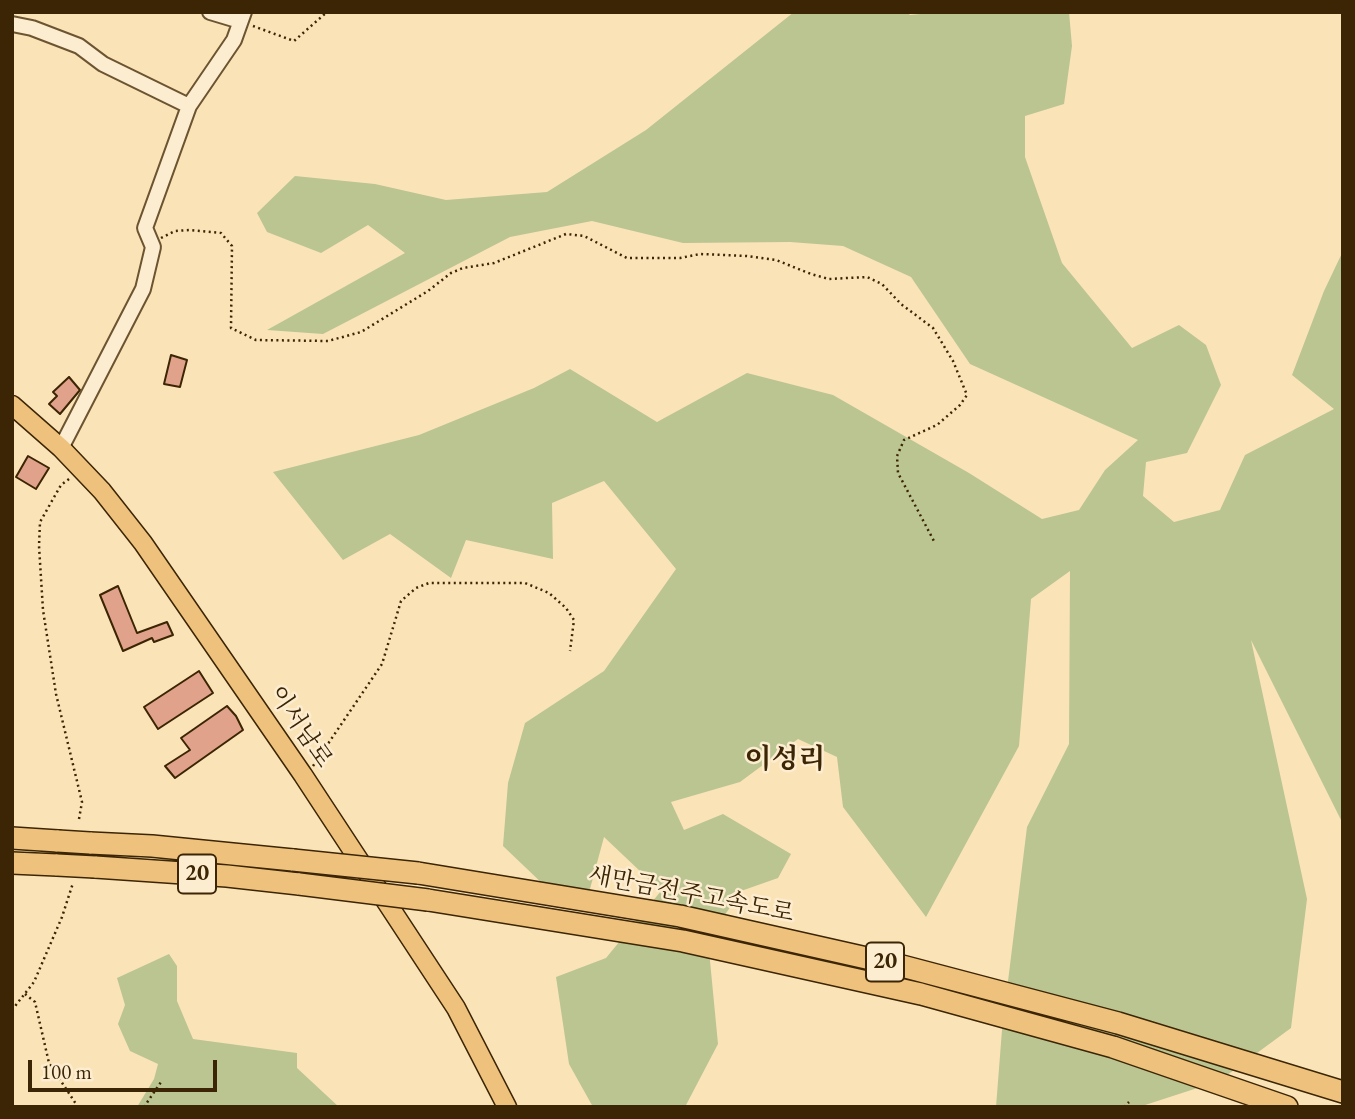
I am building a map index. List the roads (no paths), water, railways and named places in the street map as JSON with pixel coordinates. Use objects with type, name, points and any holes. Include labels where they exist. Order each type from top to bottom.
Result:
[{"type":"highway","name":"새만금전주고속도로","points":[[12,838],[152,846],[418,873],[680,916],[902,966],[1118,1023],[1343,1092]]},
{"type":"highway","name":"새만금전주고속도로","points":[[12,863],[227,876],[299,884],[428,900],[683,941],[921,993],[1113,1046],[1287,1107]]},
{"type":"main road","name":"이서남로","points":[[12,405],[81,469],[143,543],[303,775],[456,1008],[507,1107]]},
{"type":"lane","points":[[61,448],[143,289],[153,247],[145,228],[189,106],[234,40],[242,17],[210,12]]},
{"type":"lane","points":[[12,24],[32,28],[79,46],[103,64],[189,106]]},
{"type":"district","name":"이성리","points":[[785,760]]}]
